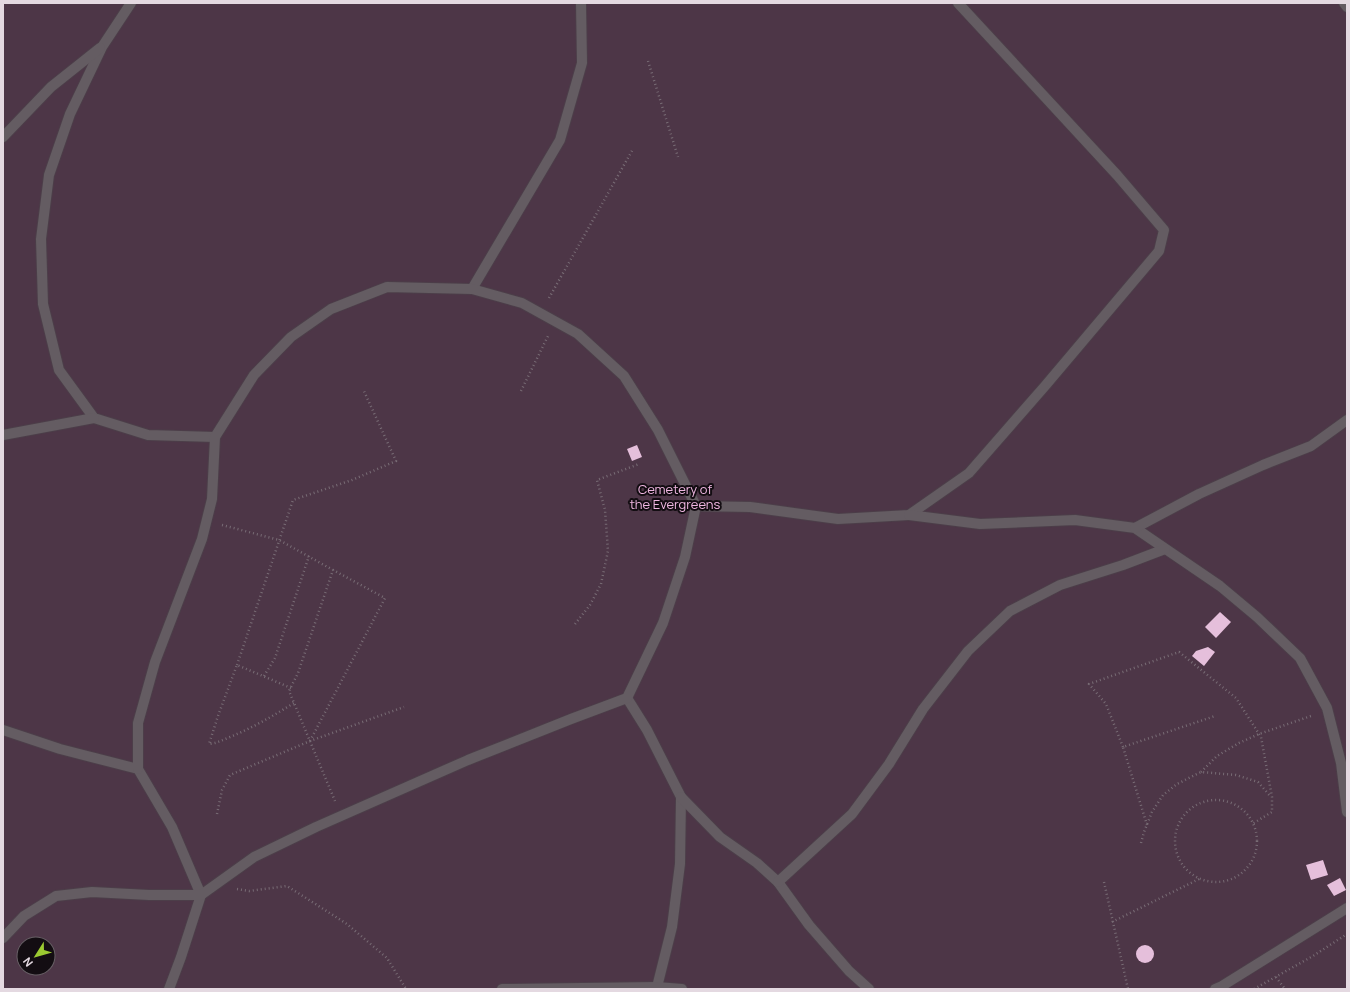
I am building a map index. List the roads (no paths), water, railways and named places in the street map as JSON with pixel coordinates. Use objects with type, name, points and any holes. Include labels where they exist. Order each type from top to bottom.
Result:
[{"type":"lane","points":[[94,418],[58,370],[43,304],[41,238],[49,175],[70,114],[102,47],[131,3]]},
{"type":"lane","points":[[472,289],[560,140],[582,63],[581,3]]},
{"type":"lane","points":[[909,515],[969,473],[1159,251],[1164,230],[1117,175],[958,3]]},
{"type":"lane","points":[[1344,3],[1347,7]]},
{"type":"lane","points":[[3,137],[51,87],[102,47]]},
{"type":"lane","points":[[3,938],[24,916],[56,896],[92,892],[149,895],[201,895],[254,857],[341,816],[468,760],[627,698],[663,623],[686,557],[696,506],[658,430],[624,376],[578,334],[522,303],[472,289],[387,287],[331,309],[291,337],[254,375],[215,437],[212,499],[207,521],[202,539],[155,662],[138,723],[138,769],[172,827],[201,895],[169,989]]},
{"type":"lane","points":[[3,435],[94,418],[148,435],[215,437]]},
{"type":"lane","points":[[1135,528],[1199,494],[1263,465],[1311,446],[1347,420]]},
{"type":"lane","points":[[696,506],[750,507],[838,519],[909,515],[980,524],[1075,520],[1135,528],[1220,586],[1258,617],[1300,658],[1327,708],[1341,763],[1347,812]]},
{"type":"lane","points":[[778,882],[852,814],[889,764],[924,710],[968,651],[1010,610],[1060,585],[1123,565],[1165,548]]},
{"type":"lane","points":[[627,698],[647,730],[681,797],[720,837],[757,863],[778,882],[809,925],[849,971],[869,989]]},
{"type":"lane","points":[[3,730],[60,749],[138,769]]},
{"type":"lane","points":[[656,987],[672,927],[680,864],[681,797]]},
{"type":"lane","points":[[1214,989],[1222,986],[1347,908]]},
{"type":"lane","points":[[502,989],[656,987],[682,989]]},
{"type":"park label","name":"Cemetery of the Evergreens","points":[[675,496]]}]
